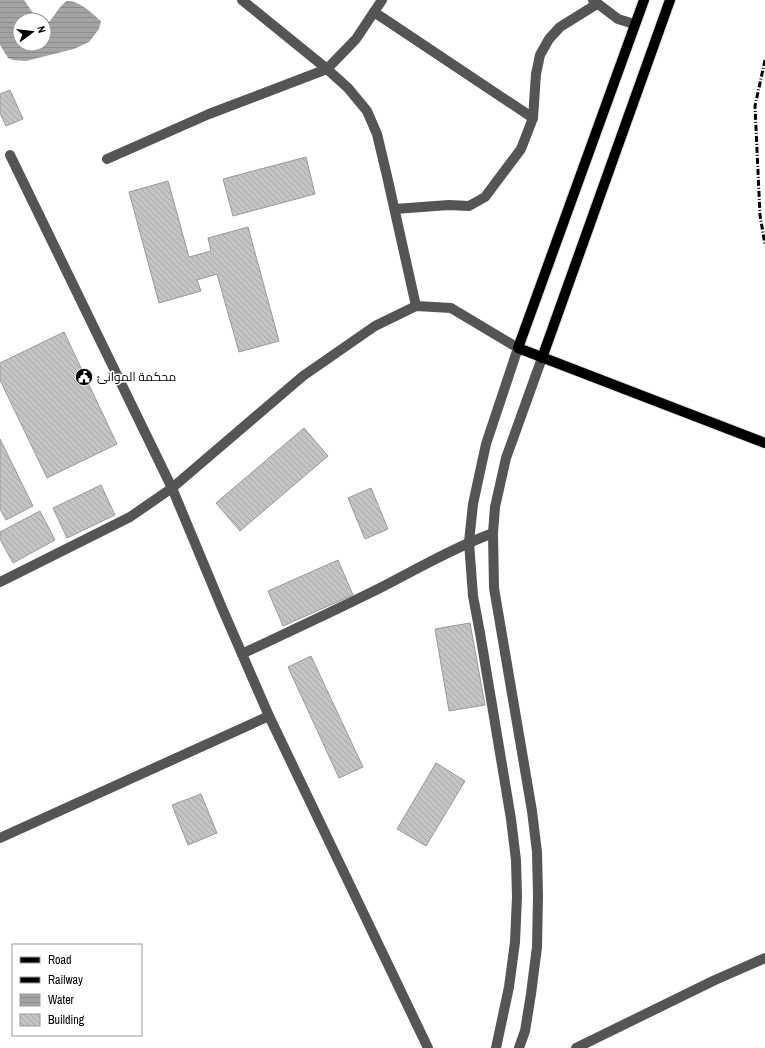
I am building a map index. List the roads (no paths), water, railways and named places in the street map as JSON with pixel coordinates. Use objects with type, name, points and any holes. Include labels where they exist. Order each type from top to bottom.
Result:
[{"type":"main road","points":[[644,0],[634,24],[518,348],[765,443]]},
{"type":"main road","points":[[542,358],[670,0]]},
{"type":"street","points":[[242,0],[327,69],[348,88],[367,111],[377,134],[416,306]]},
{"type":"street","points":[[106,159],[209,114],[327,69],[356,39],[382,0]]},
{"type":"street","points":[[395,209],[469,206],[485,197],[521,149],[533,118],[536,74],[540,55],[549,39],[560,27],[595,2],[618,19],[634,24]]},
{"type":"street","points":[[374,12],[533,118]]},
{"type":"street","points":[[10,155],[172,488],[269,716],[428,1048]]},
{"type":"street","points":[[0,582],[130,516],[172,488],[303,376],[375,326],[416,306],[451,308],[518,348],[486,444],[473,504],[469,542],[473,596],[500,747],[516,860],[517,896],[515,942],[509,988],[496,1048]]},
{"type":"street","points":[[519,1048],[530,1001],[537,947],[537,852],[532,811],[494,588],[493,533],[494,506],[506,458],[542,358]]},
{"type":"street","points":[[242,654],[380,588],[469,542],[493,533]]},
{"type":"street","points":[[0,838],[269,716]]},
{"type":"street","points":[[576,1048],[715,980],[765,958]]},
{"type":"water","points":[[0,0],[24,0],[32,12],[12,12],[12,52],[52,52],[52,18],[67,1],[72,1],[81,5],[101,21],[99,29],[89,42],[74,49],[26,61],[8,58],[0,45]]},
{"type":"railway","points":[[765,60],[755,106],[760,215],[765,245]]},
{"type":"place","name":"محكمة الموانئ","points":[[84,377]]}]
